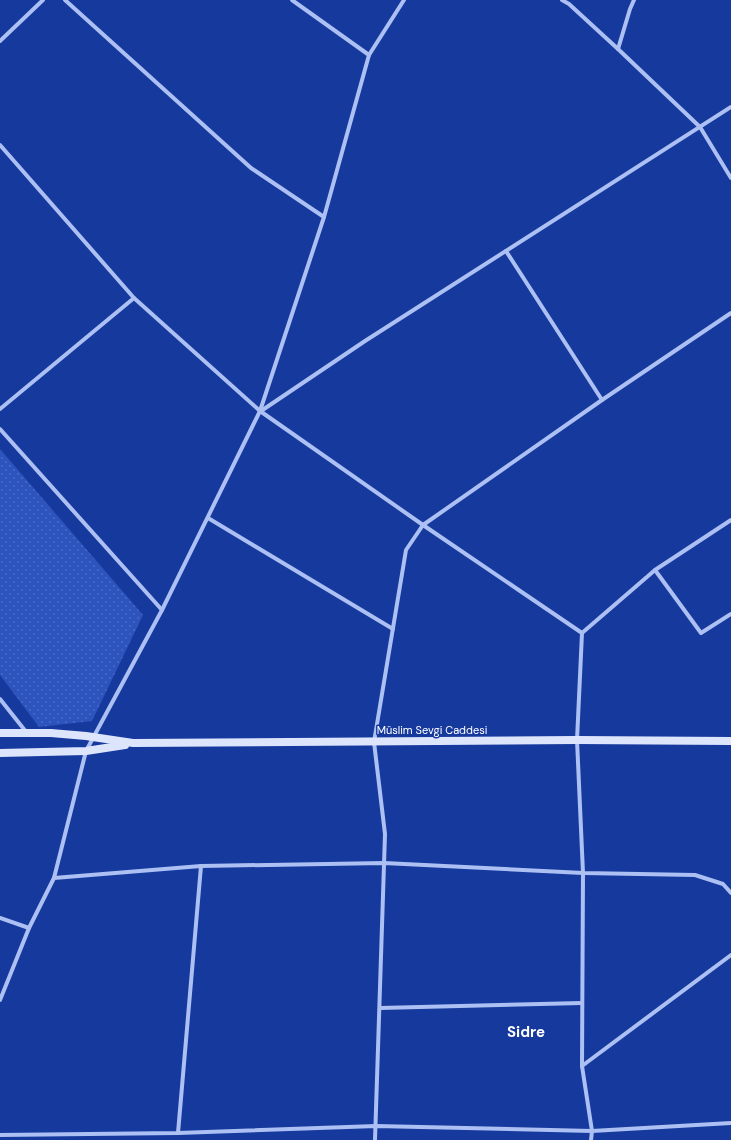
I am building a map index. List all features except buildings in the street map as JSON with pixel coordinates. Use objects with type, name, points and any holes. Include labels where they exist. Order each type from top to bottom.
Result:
[{"type":"main road","name":"Müslim Sevgi Caddesi","points":[[0,733],[51,733],[94,737],[133,743],[577,740],[731,741]]},
{"type":"main road","name":"Müslim Sevgi Caddesi","points":[[0,753],[86,751],[133,743]]},
{"type":"street","points":[[0,41],[43,0]]},
{"type":"street","points":[[65,0],[251,168],[324,217]]},
{"type":"street","points":[[292,0],[369,56]]},
{"type":"street","points":[[0,1000],[29,928],[54,878],[86,751],[162,610],[260,411],[324,217],[369,56],[404,0]]},
{"type":"street","points":[[562,0],[569,4],[618,49],[700,127],[731,178]]},
{"type":"street","points":[[618,49],[634,0]]},
{"type":"street","points":[[260,411],[365,341],[731,107]]},
{"type":"street","points":[[0,145],[134,298],[260,411],[582,634]]},
{"type":"street","points":[[506,251],[602,400]]},
{"type":"street","points":[[0,409],[134,298]]},
{"type":"street","points":[[375,1140],[385,834],[374,742],[406,550],[423,525],[602,400],[731,313]]},
{"type":"street","points":[[0,429],[162,610]]},
{"type":"street","points":[[208,518],[393,629]]},
{"type":"street","points":[[591,1140],[592,1131],[582,1066],[583,873],[577,740],[582,634],[655,570],[731,520]]},
{"type":"street","points":[[655,570],[701,633],[731,614]]},
{"type":"street","points":[[0,699],[27,733]]},
{"type":"street","points":[[54,878],[201,866],[384,863],[583,873],[695,875],[723,884],[731,894]]},
{"type":"street","points":[[178,1133],[201,866]]},
{"type":"street","points":[[0,918],[29,928]]},
{"type":"street","points":[[582,1066],[731,955]]},
{"type":"street","points":[[380,1008],[582,1003]]},
{"type":"street","points":[[0,1135],[178,1133],[376,1126],[592,1131],[731,1123]]},
{"type":"shaded area","points":[[0,449],[143,615],[92,721],[39,727],[0,675]]},
{"type":"district","name":"Sidre","points":[[526,1032]]}]
